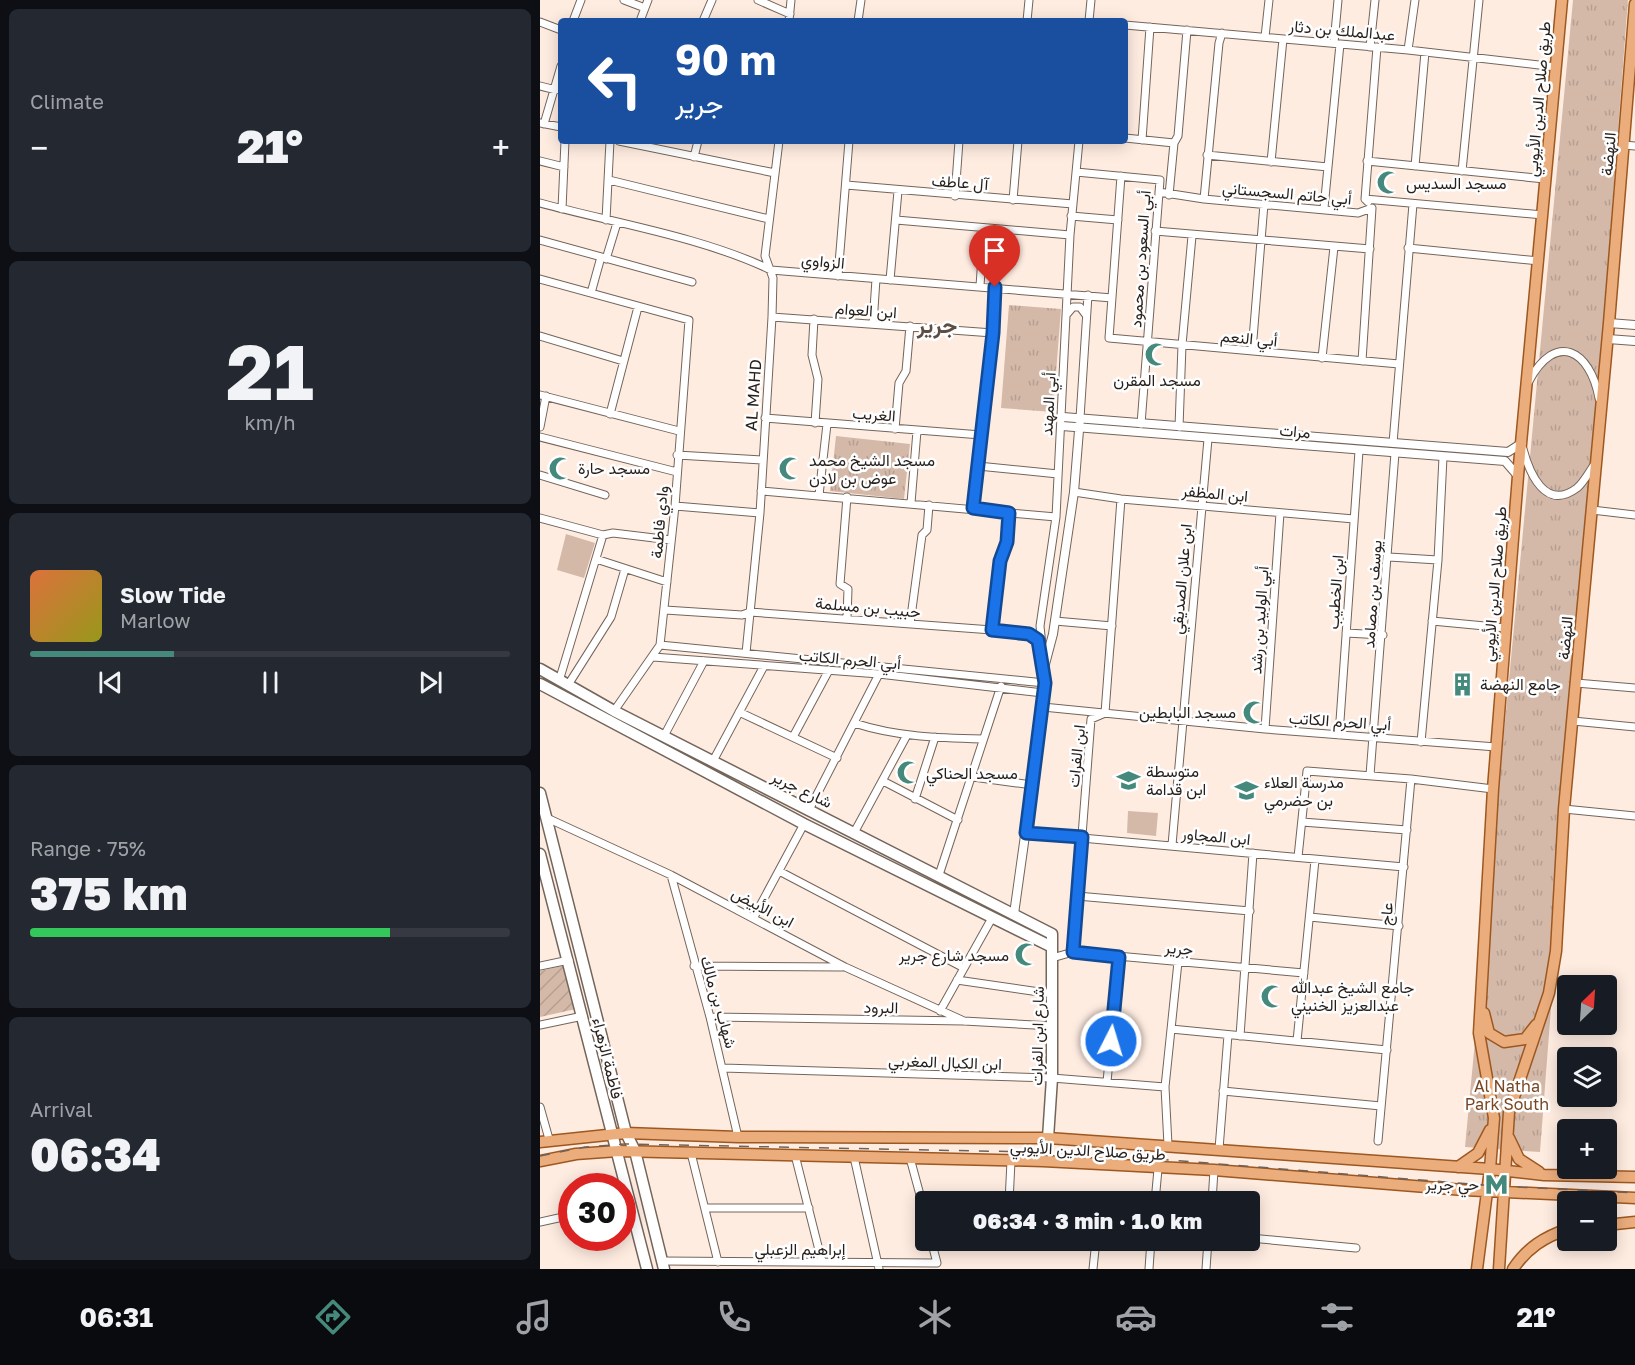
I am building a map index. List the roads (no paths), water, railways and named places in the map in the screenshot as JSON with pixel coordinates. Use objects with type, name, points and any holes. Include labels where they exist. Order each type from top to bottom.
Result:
[{"type":"main road","name":"طريق صلاح الدين الأيوبي","points":[[1490,1169],[1494,1118],[1479,1033],[1493,789],[1518,476],[1562,0]]},
{"type":"main road","name":"النهضة","points":[[1499,1269],[1507,1130],[1511,1103],[1541,1018],[1556,951],[1564,809],[1609,323],[1629,145],[1635,4]]},
{"type":"main road","name":"شارع جرير","points":[[540,669],[614,711],[855,831],[1052,934]]},
{"type":"main road","name":"شارع جرير","points":[[540,684],[804,824],[992,918],[1052,952]]},
{"type":"main road","points":[[540,793],[622,1118],[635,1151],[663,1265]]},
{"type":"main road","name":"فاطمة الزهراء","points":[[540,854],[569,960],[609,1129],[618,1151],[622,1173]]},
{"type":"main road","name":"شارع ابن الفرات","points":[[1048,1138],[1052,1078],[1052,934]]},
{"type":"main road","points":[[1482,1001],[1489,1033],[1503,1042],[1525,1039],[1541,1018]]},
{"type":"main road","points":[[609,1129],[620,1125],[622,1118]]},
{"type":"main road","points":[[1458,1167],[1480,1150],[1494,1118]]},
{"type":"main road","name":"طريق صلاح الدين الأيوبي","points":[[545,1140],[609,1129],[626,1133],[738,1137],[1048,1138],[1490,1169],[1544,1175],[1635,1177]]},
{"type":"main road","points":[[1507,1130],[1516,1155],[1544,1175]]},
{"type":"main road","points":[[650,1134],[643,1142],[645,1147],[652,1152]]},
{"type":"main road","name":"طريق صلاح الدين الأيوبي","points":[[540,1161],[566,1155],[618,1151],[1011,1161],[1214,1170],[1503,1192],[1635,1198]]},
{"type":"main road","points":[[1477,1269],[1490,1169]]},
{"type":"main road","points":[[1617,1224],[1635,1222]]},
{"type":"main road","name":"فاطمة الزهراء","points":[[636,1233],[647,1269]]},
{"type":"main road","points":[[1513,1269],[1521,1257],[1538,1242],[1557,1234]]},
{"type":"street","points":[[574,18],[581,0]]},
{"type":"street","points":[[624,0],[646,4]]},
{"type":"street","points":[[704,18],[712,0]]},
{"type":"street","points":[[758,0],[790,17],[791,0]]},
{"type":"street","points":[[858,18],[861,0]]},
{"type":"street","points":[[1027,18],[1029,0]]},
{"type":"street","points":[[1089,18],[1091,0]]},
{"type":"street","points":[[1265,37],[1269,0]]},
{"type":"street","points":[[1324,208],[1337,44],[1338,0]]},
{"type":"street","points":[[1372,208],[1365,200],[1375,0]]},
{"type":"street","points":[[1408,50],[1415,0]]},
{"type":"street","points":[[1462,171],[1479,0]]},
{"type":"street","points":[[540,22],[558,29]]},
{"type":"street","name":"عبدالملك بن دثار","points":[[1128,25],[1408,50],[1556,67]]},
{"type":"street","points":[[1142,140],[1150,27]]},
{"type":"street","points":[[1170,195],[1174,142],[1178,136],[1187,30]]},
{"type":"street","points":[[1204,199],[1219,43],[1222,33]]},
{"type":"street","points":[[1271,162],[1283,39]]},
{"type":"street","points":[[1415,166],[1425,52]]},
{"type":"street","points":[[558,80],[542,123],[558,126]]},
{"type":"street","points":[[540,86],[556,90]]},
{"type":"street","points":[[1128,138],[1174,142]]},
{"type":"street","points":[[562,209],[564,144]]},
{"type":"street","points":[[606,220],[610,144]]},
{"type":"street","points":[[632,144],[775,173]]},
{"type":"street","points":[[694,158],[697,144]]},
{"type":"street","name":"AL MAHD","points":[[746,654],[760,513],[772,317],[773,278],[765,256],[779,144]]},
{"type":"street","points":[[838,276],[849,144]]},
{"type":"street","points":[[955,195],[959,144]]},
{"type":"street","points":[[1013,200],[1018,144]]},
{"type":"street","name":"أبي المهند","points":[[1014,914],[1043,707],[1044,668],[1040,626],[1056,517],[1071,216],[1079,144]]},
{"type":"street","points":[[1208,155],[1328,167]]},
{"type":"street","points":[[1367,160],[1545,179]]},
{"type":"street","points":[[540,161],[564,167]]},
{"type":"street","name":"أبي السعود بن محمود","points":[[1076,172],[1160,180],[1141,424]]},
{"type":"street","points":[[1112,298],[1121,176]]},
{"type":"street","points":[[609,180],[769,219]]},
{"type":"street","name":"آل عاطف","points":[[846,185],[1073,204]]},
{"type":"street","points":[[890,280],[898,191]]},
{"type":"street","name":"أبي حاتم السجستاني","points":[[1159,192],[1204,199],[1324,208],[1358,213],[1372,208],[1362,361]]},
{"type":"street","name":"أبي حاتم السجستاني","points":[[1365,200],[1543,215]]},
{"type":"street","name":"الزواوي","points":[[540,203],[750,260],[771,270],[1112,298]]},
{"type":"street","points":[[1252,351],[1264,204]]},
{"type":"street","points":[[1393,443],[1413,204]]},
{"type":"street","points":[[1071,216],[1118,220]]},
{"type":"street","points":[[896,220],[1070,235]]},
{"type":"street","points":[[591,293],[617,223]]},
{"type":"street","points":[[980,286],[984,228]]},
{"type":"street","points":[[1155,231],[1334,248],[1370,249]]},
{"type":"street","points":[[1179,427],[1182,345],[1192,236]]},
{"type":"street","points":[[540,240],[692,282]]},
{"type":"street","points":[[1322,358],[1334,248]]},
{"type":"street","points":[[1408,248],[1539,261]]},
{"type":"street","points":[[540,279],[638,307],[610,414]]},
{"type":"street","points":[[873,324],[876,279]]},
{"type":"street","points":[[973,508],[993,333],[995,287]]},
{"type":"street","name":"أبي المهند","points":[[1044,668],[1055,621],[1074,492],[1088,295]]},
{"type":"street","name":"أبي النعم","points":[[1112,298],[1109,338],[1399,364]]},
{"type":"street","name":"وادي فاطمة","points":[[614,711],[660,645],[675,506],[677,455],[689,320],[638,307]]},
{"type":"street","points":[[1067,314],[1072,307],[1080,308],[1086,315]]},
{"type":"street","name":"ابن العوام","points":[[772,317],[993,333]]},
{"type":"street","points":[[814,319],[812,356],[818,380],[814,423]]},
{"type":"street","points":[[1609,323],[1630,325]]},
{"type":"street","points":[[1623,340],[1615,333],[1630,325]]},
{"type":"street","points":[[895,429],[899,383],[906,371],[910,326]]},
{"type":"street","points":[[540,336],[623,361]]},
{"type":"street","points":[[1608,339],[1635,341]]},
{"type":"street","points":[[1528,384],[1539,363],[1546,356],[1565,352],[1575,355],[1587,364],[1592,374],[1601,410]]},
{"type":"street","points":[[540,427],[543,395],[679,431]]},
{"type":"street","name":"الغريب","points":[[765,418],[981,435]]},
{"type":"street","name":"مرات","points":[[1062,422],[1208,439],[1508,462],[1518,476]]},
{"type":"street","points":[[819,495],[827,424]]},
{"type":"street","name":"مرات","points":[[1102,425],[1141,424],[1510,451],[1522,443]]},
{"type":"street","points":[[911,503],[917,431]]},
{"type":"street","points":[[540,436],[677,472]]},
{"type":"street","name":"ابن علان الصديقي","points":[[1172,845],[1208,439]]},
{"type":"street","points":[[1522,443],[1528,471],[1539,486],[1551,493],[1567,493],[1577,488],[1597,462]]},
{"type":"street","points":[[1489,450],[1497,456],[1490,460]]},
{"type":"street","name":"ابن الخطيب","points":[[1339,735],[1359,451]]},
{"type":"street","name":"يوسف بن مصامد","points":[[1370,775],[1383,635],[1395,453]]},
{"type":"street","points":[[677,455],[762,460]]},
{"type":"street","points":[[1421,742],[1438,560],[1443,457]]},
{"type":"street","points":[[978,466],[1058,474]]},
{"type":"street","points":[[540,475],[604,495]]},
{"type":"street","points":[[761,491],[1056,517]]},
{"type":"street","name":"ابن المظفر","points":[[1074,492],[1121,499],[1201,504],[1354,519]]},
{"type":"street","points":[[847,497],[840,584],[848,589],[847,618]]},
{"type":"street","name":"ابن الفرات","points":[[1073,952],[1091,719],[1106,714],[1121,499]]},
{"type":"street","points":[[910,624],[922,535],[927,530],[929,505]]},
{"type":"street","points":[[675,506],[760,513]]},
{"type":"street","points":[[1592,510],[1635,514]]},
{"type":"street","points":[[992,630],[1000,561],[1007,542],[1009,513]]},
{"type":"street","name":"أبي الوليد بن رشد","points":[[1264,729],[1280,513]]},
{"type":"street","points":[[540,518],[603,535],[613,533],[671,540]]},
{"type":"street","points":[[564,683],[603,535]]},
{"type":"street","points":[[1389,557],[1438,560]]},
{"type":"street","points":[[596,559],[668,582]]},
{"type":"street","points":[[564,683],[611,616],[625,569]]},
{"type":"street","name":"حبيب بن مسلمة","points":[[665,610],[847,618],[1029,634],[1038,640],[1044,668]]},
{"type":"street","points":[[1055,621],[1112,626]]},
{"type":"street","points":[[1431,621],[1506,628]]},
{"type":"street","points":[[1346,633],[1383,635]]},
{"type":"street","name":"أبي الحرم الكاتب","points":[[660,645],[1044,688]]},
{"type":"street","name":"أبي الحرم الكاتب","points":[[653,657],[1044,688]]},
{"type":"street","points":[[664,736],[704,661]]},
{"type":"street","points":[[713,761],[764,666]]},
{"type":"street","points":[[793,737],[829,670]]},
{"type":"street","points":[[809,810],[879,674]]},
{"type":"street","points":[[1576,683],[1635,688]]},
{"type":"street","points":[[939,875],[1001,686]]},
{"type":"street","name":"أبي الحرم الكاتب","points":[[1043,707],[1183,722],[1496,747]]},
{"type":"street","points":[[740,712],[837,758]]},
{"type":"street","points":[[1573,721],[1635,727]]},
{"type":"street","points":[[854,723],[881,731],[907,735],[983,739]]},
{"type":"street","points":[[855,831],[907,735]]},
{"type":"street","points":[[915,799],[935,738]]},
{"type":"street","points":[[1298,858],[1307,771],[1370,775],[1493,789]]},
{"type":"street","points":[[972,777],[1032,785]]},
{"type":"street","name":"عاج","points":[[1378,1141],[1411,779]]},
{"type":"street","points":[[883,781],[958,820]]},
{"type":"street","points":[[1564,809],[1635,816]]},
{"type":"street","name":"ابن الأبيض","points":[[544,815],[671,875],[845,967],[964,1021]]},
{"type":"street","points":[[1302,822],[1407,830]]},
{"type":"street","points":[[754,917],[804,824]]},
{"type":"street","name":"ابن المجاور","points":[[1026,833],[1404,867]]},
{"type":"street","points":[[1240,1036],[1253,853]]},
{"type":"street","points":[[1297,1041],[1315,860]]},
{"type":"street","points":[[778,871],[964,968]]},
{"type":"street","name":"شهاب بن مالك","points":[[671,875],[694,966],[710,1017],[738,1137]]},
{"type":"street","points":[[1077,896],[1250,911]]},
{"type":"street","points":[[1310,917],[1399,926]]},
{"type":"street","points":[[940,1011],[992,918]]},
{"type":"street","name":"جرير","points":[[1052,952],[1304,973]]},
{"type":"street","points":[[1107,1083],[1119,957]]},
{"type":"street","points":[[540,966],[569,960]]},
{"type":"street","points":[[1168,1145],[1166,1087],[1178,962]]},
{"type":"street","points":[[694,966],[845,967]]},
{"type":"street","points":[[957,980],[1053,994]]},
{"type":"street","points":[[540,1025],[583,1016]]},
{"type":"street","name":"البرود","points":[[710,1017],[964,1021],[1052,1026]]},
{"type":"street","points":[[1171,1029],[1387,1050]]},
{"type":"street","points":[[1219,1149],[1228,1035]]},
{"type":"street","name":"ابن الكيال المغربي","points":[[723,1068],[1052,1078],[1166,1087]]},
{"type":"street","points":[[1223,1091],[1381,1106]]},
{"type":"street","points":[[540,1107],[545,1140]]},
{"type":"street","points":[[691,1153],[718,1262]]},
{"type":"street","points":[[795,1155],[822,1262]]},
{"type":"street","points":[[854,1157],[879,1266]]},
{"type":"street","points":[[910,1158],[919,1191]]},
{"type":"street","points":[[1010,1191],[1011,1161]]},
{"type":"street","points":[[1156,1191],[1158,1169]]},
{"type":"street","points":[[1213,1191],[1214,1170]]},
{"type":"street","points":[[705,1208],[809,1208]]},
{"type":"street","points":[[540,1222],[558,1218]]},
{"type":"street","points":[[1260,1239],[1356,1248]]},
{"type":"street","name":"إبراهيم الزعبلي","points":[[663,1265],[718,1262],[732,1265],[822,1262],[840,1266],[937,1263],[934,1251]]},
{"type":"street","points":[[1093,1269],[1095,1251]]},
{"type":"street","points":[[1149,1269],[1151,1251]]},
{"type":"street","points":[[1206,1269],[1207,1251]]},
{"type":"railway","points":[[540,1156],[585,1147],[624,1144],[1082,1153],[1496,1186],[1635,1193]]},
{"type":"place","name":"مسجد السديس","points":[[1388,183]]},
{"type":"place","name":"مسجد المقرن","points":[[1157,355]]},
{"type":"place","name":"مسجد حارة","points":[[560,468]]},
{"type":"place","name":"مسجد الشيخ محمد عوض بن لادن","points":[[791,469]]},
{"type":"place","name":"جامع النهضة","points":[[1462,684]]},
{"type":"place","name":"مسجد البابطين","points":[[1254,712]]},
{"type":"place","name":"مسجد الحناكي","points":[[908,773]]},
{"type":"place","name":"متوسطة ابن قدامة","points":[[1128,780]]},
{"type":"place","name":"مدرسة العلاء بن حضرمي","points":[[1246,791]]},
{"type":"place","name":"مسجد شارع جرير","points":[[1027,955]]},
{"type":"place","name":"جامع الشيخ عبدالله عبدالعزيز الخنيني","points":[[1273,996]]},
{"type":"place","name":"حي جرير","points":[[1497,1184]]},
{"type":"district","name":"جرير","points":[[937,324]]},
{"type":"park label","name":"Al Natha Park South","points":[[1507,1095]]}]
